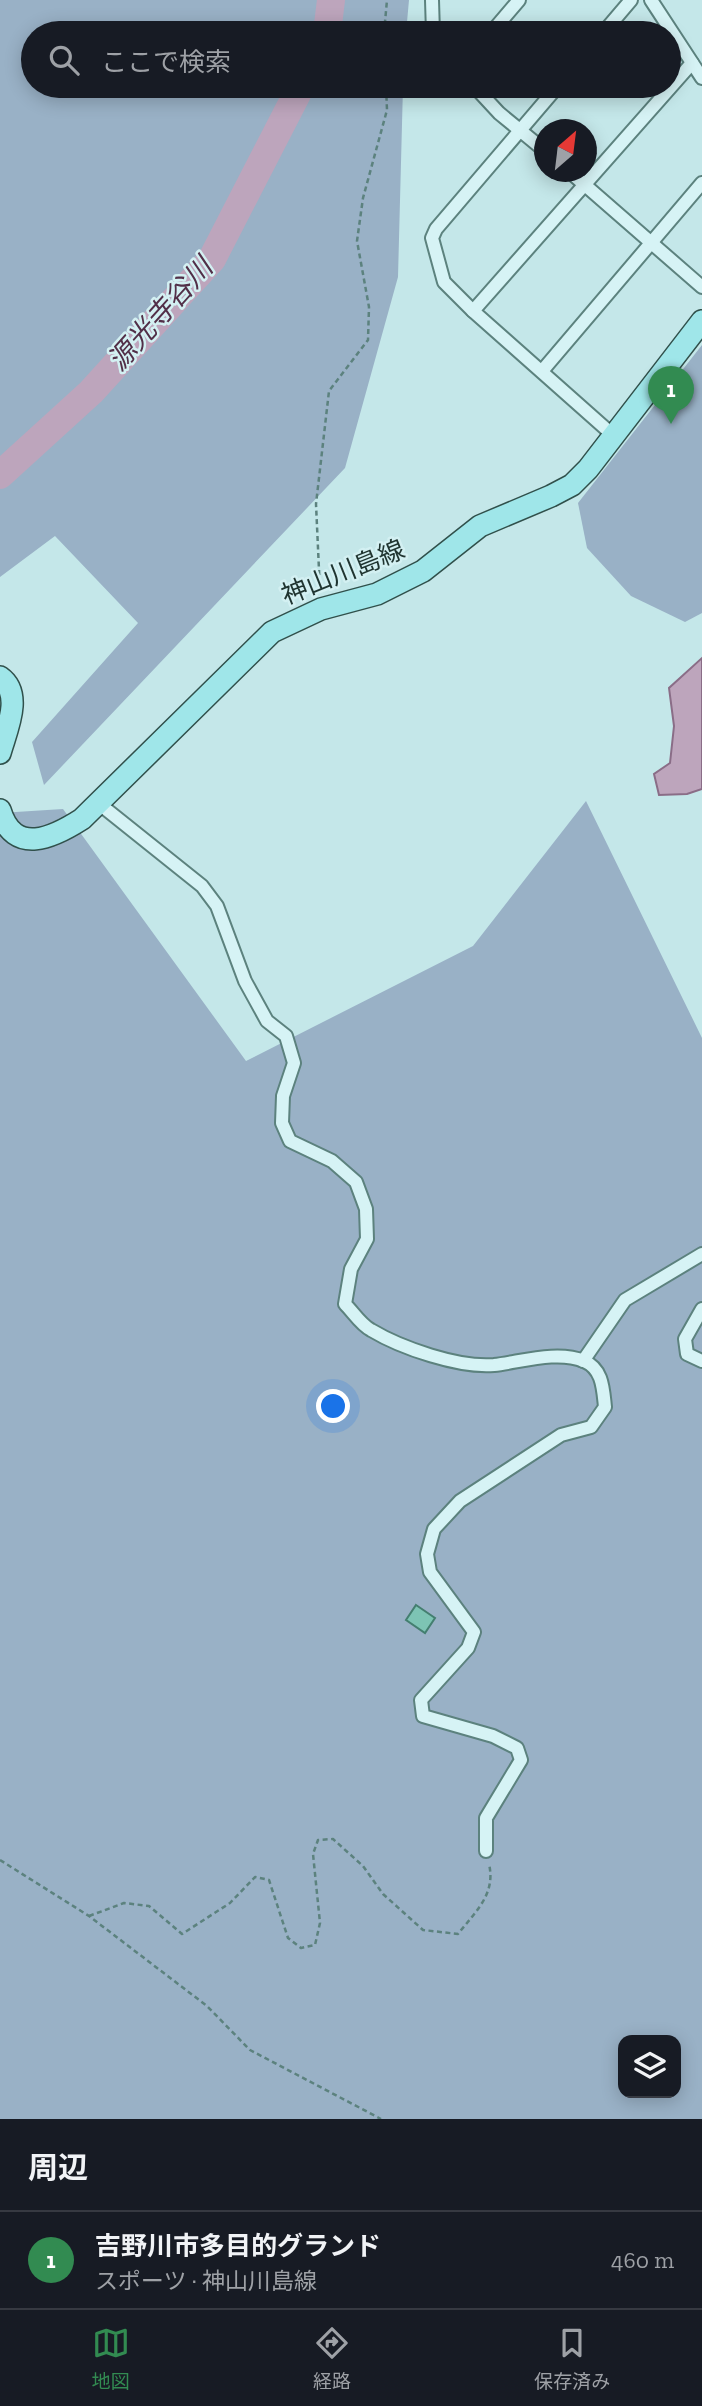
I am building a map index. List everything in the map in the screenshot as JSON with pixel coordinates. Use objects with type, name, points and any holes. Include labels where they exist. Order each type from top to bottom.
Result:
[{"type":"main road","name":"神山川島線","points":[[0,810],[3,821],[13,833],[26,839],[57,835],[74,824],[272,632],[321,609],[377,594],[423,571],[480,526],[572,485],[614,436],[702,321]]},
{"type":"main road","points":[[0,677],[12,694],[12,711],[0,754]]},
{"type":"street","points":[[432,0],[433,21]]},
{"type":"street","points":[[501,21],[519,0]]},
{"type":"street","points":[[613,21],[631,0]]},
{"type":"street","points":[[651,0],[665,21]]},
{"type":"street","points":[[681,46],[702,78]]},
{"type":"street","points":[[681,75],[692,63]]},
{"type":"street","points":[[487,98],[534,142]]},
{"type":"street","points":[[548,98],[436,229],[432,238],[444,282],[614,436]]},
{"type":"street","points":[[473,310],[660,98]]},
{"type":"street","points":[[584,183],[702,287]]},
{"type":"street","points":[[542,371],[702,183]]},
{"type":"street","points":[[97,802],[202,886],[216,906],[245,981],[267,1021],[286,1036],[294,1063],[283,1096],[282,1124],[290,1141],[332,1161],[355,1182],[366,1209],[367,1239],[351,1269],[345,1304],[369,1330],[435,1357],[489,1365],[558,1357],[583,1361],[597,1370],[605,1407],[591,1427],[561,1435],[460,1501],[434,1529],[427,1554],[430,1572],[474,1632],[468,1648],[421,1700],[423,1716],[493,1736],[517,1748],[521,1760],[486,1818],[486,1852]]},
{"type":"street","points":[[583,1361],[625,1300],[702,1254]]},
{"type":"street","points":[[702,1309],[685,1339],[687,1354],[702,1361]]},
{"type":"path","points":[[385,21],[387,0]]},
{"type":"path","points":[[321,609],[316,504],[330,391],[368,340],[369,307],[357,241],[363,198],[387,110],[386,98]]},
{"type":"path","points":[[89,1916],[124,1902],[149,1906],[183,1934],[230,1903],[255,1877],[269,1880],[288,1938],[301,1948],[315,1945],[320,1923],[313,1854],[318,1840],[333,1839],[363,1866],[383,1894],[423,1930],[458,1934],[482,1902],[493,1880],[486,1852]]},
{"type":"path","points":[[0,1860],[89,1916],[207,2006],[250,2050],[381,2119]]},
{"type":"shaded area","points":[[0,0],[409,0],[407,21],[21,21],[21,98],[403,98],[398,277],[345,468],[44,785],[32,742],[138,623],[55,536],[0,577]]},
{"type":"shaded area","points":[[702,345],[702,613],[685,622],[631,596],[587,548],[578,503]]},
{"type":"shaded area","points":[[702,658],[702,789],[687,794],[659,795],[654,774],[670,763],[674,726],[669,688]]},
{"type":"shaded area","points":[[586,801],[702,1038],[702,2119],[0,2119],[0,813],[63,809],[246,1061],[473,946]]},
{"type":"building","points":[[416,1605],[435,1618],[425,1633],[406,1620]]},
{"type":"waterway","name":"源光寺谷川","points":[[328,21],[331,0]]},
{"type":"waterway","name":"源光寺谷川","points":[[0,475],[91,392],[212,259],[295,98]]},
{"type":"place","name":"吉野川市多目的グランド","points":[[671,424]]}]
